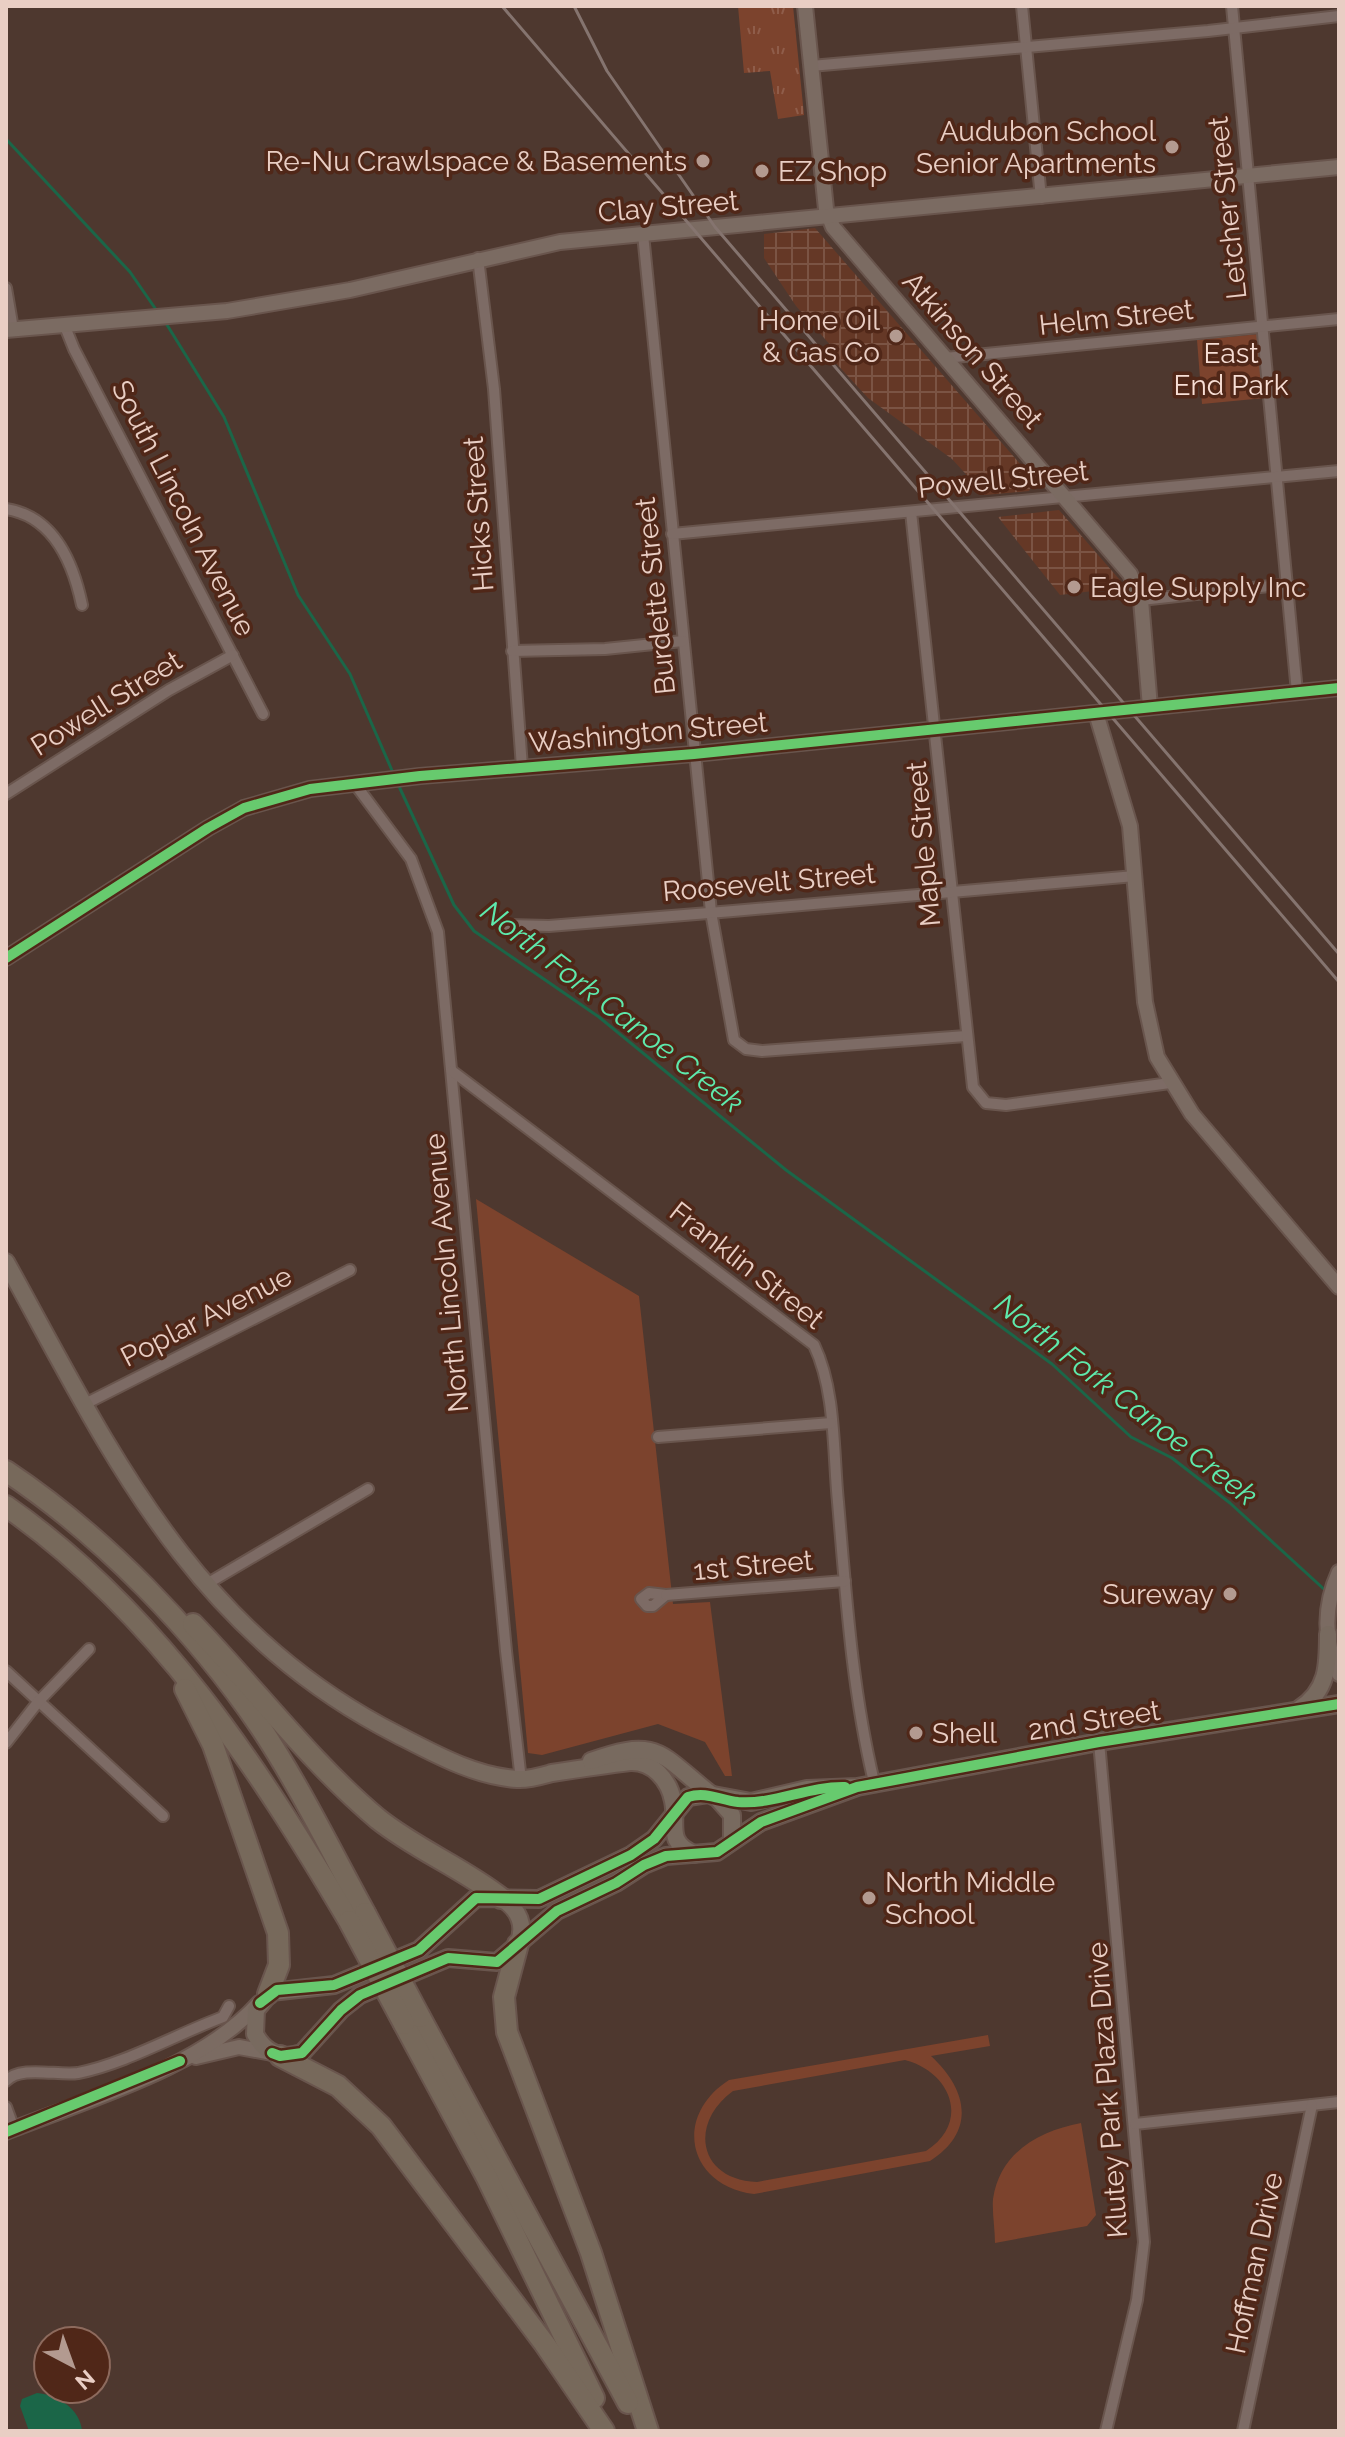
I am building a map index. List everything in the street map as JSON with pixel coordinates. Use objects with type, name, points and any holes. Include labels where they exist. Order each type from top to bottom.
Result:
[{"type":"highway","points":[[6,1471],[88,1532],[184,1615],[377,1818],[419,1850],[482,1883],[501,1898]]},
{"type":"highway","points":[[6,1506],[77,1562],[139,1623],[208,1703],[357,1917]]},
{"type":"highway","points":[[88,1532],[142,1583],[260,1727],[298,1788],[357,1917],[412,2021],[646,2431]]},
{"type":"highway","points":[[139,1623],[193,1704],[213,1745],[251,1847],[280,1948],[279,1965],[264,1998]]},
{"type":"highway","points":[[518,1944],[504,1997],[507,2032],[591,2253],[646,2431]]},
{"type":"highway","points":[[412,2021],[607,2431]]},
{"type":"highway","points":[[276,2054],[338,2086],[381,2126],[607,2431]]},
{"type":"main road","points":[[6,1262],[83,1405],[140,1501],[205,1585],[275,1652],[359,1715],[450,1761],[521,1780],[630,1762],[647,1764],[666,1783],[674,1811],[671,1821],[676,1841],[694,1854]]},
{"type":"main road","points":[[1290,1714],[1312,1699],[1324,1681],[1327,1627]]},
{"type":"main road","name":"2nd Street","points":[[264,1998],[283,1988],[322,1989],[431,1942],[464,1906],[476,1898],[539,1899],[631,1855],[654,1839],[688,1797],[751,1802],[807,1789],[866,1784],[1099,1742],[1339,1704]]},
{"type":"main road","points":[[555,1773],[626,1748],[650,1749],[670,1759],[732,1815],[732,1840]]},
{"type":"main road","name":"2nd Street","points":[[276,2054],[296,2055],[307,2050],[341,2010],[360,1995],[448,1958],[497,1962],[546,1919],[572,1902],[616,1883],[656,1859],[717,1852],[761,1822],[866,1784]]},
{"type":"main road","points":[[501,1898],[512,1906],[520,1919],[522,1934],[518,1944]]},
{"type":"main road","points":[[264,1998],[254,2018],[255,2034],[276,2054]]},
{"type":"street","points":[[805,6],[829,219]]},
{"type":"street","points":[[1022,6],[1041,198]]},
{"type":"street","name":"Letcher Street","points":[[1232,6],[1297,692]]},
{"type":"street","points":[[811,66],[1339,16]]},
{"type":"street","name":"Clay Street","points":[[9,329],[227,311],[350,290],[478,258],[560,242],[829,219],[1339,167]]},
{"type":"street","name":"Atkinson Street","points":[[829,219],[1130,574],[1141,600],[1150,707]]},
{"type":"street","name":"Burdette Street","points":[[643,234],[711,912],[732,1033],[740,1045],[762,1051],[966,1036]]},
{"type":"street","name":"Hicks Street","points":[[478,258],[494,389],[522,767]]},
{"type":"street","points":[[6,288],[9,329]]},
{"type":"street","name":"Helm Street","points":[[945,358],[1339,319]]},
{"type":"street","name":"South Lincoln Avenue","points":[[64,324],[74,349],[263,714]]},
{"type":"street","name":"Powell Street","points":[[672,534],[1339,471]]},
{"type":"street","points":[[6,509],[32,515],[52,534],[67,562],[82,605]]},
{"type":"street","name":"Maple Street","points":[[911,512],[973,1087],[983,1101],[1006,1105],[1170,1083]]},
{"type":"street","points":[[1141,600],[1288,584]]},
{"type":"street","points":[[512,651],[605,649],[683,641]]},
{"type":"street","name":"Powell Street","points":[[6,794],[169,690],[233,655]]},
{"type":"street","name":"Washington Street","points":[[6,958],[169,850],[244,808],[310,789],[420,776],[694,754],[1339,688]]},
{"type":"street","points":[[1096,713],[1130,826],[1149,1029],[1157,1057],[1170,1083],[1339,1287]]},
{"type":"street","name":"North Lincoln Avenue","points":[[355,784],[411,859],[438,932],[504,1636],[521,1780]]},
{"type":"street","name":"Roosevelt Street","points":[[503,925],[549,926],[1135,876]]},
{"type":"street","points":[[424,929],[438,932]]},
{"type":"street","name":"Franklin Street","points":[[452,1071],[807,1337],[821,1364],[831,1423],[866,1784]]},
{"type":"street","name":"Poplar Avenue","points":[[83,1405],[350,1270]]},
{"type":"street","points":[[658,1437],[831,1423]]},
{"type":"street","points":[[205,1585],[368,1489]]},
{"type":"street","points":[[1339,1572],[1330,1597],[1327,1627],[1339,1674]]},
{"type":"street","name":"1st Street","points":[[666,1595],[845,1581]]},
{"type":"street","points":[[6,1743],[38,1702],[89,1649]]},
{"type":"street","points":[[6,1671],[163,1816]]},
{"type":"street","name":"Klutey Park Plaza Drive","points":[[1099,1742],[1135,2124],[1143,2261],[1106,2431]]},
{"type":"street","points":[[180,2061],[237,2026],[264,1998]]},
{"type":"street","points":[[6,2081],[19,2073],[64,2074],[97,2067],[223,2017],[229,2006]]},
{"type":"street","points":[[6,2107],[10,2130],[180,2061],[239,2047],[276,2054]]},
{"type":"street","points":[[1135,2124],[1339,2102]]},
{"type":"street","name":"Hoffman Drive","points":[[1243,2431],[1312,2105]]},
{"type":"shaded area","points":[[815,228],[1034,480],[1029,491],[985,495],[952,459],[868,398],[834,361],[839,355],[796,306],[764,258],[764,234]]},
{"type":"shaded area","points":[[1059,510],[1126,587],[1060,595],[998,517]]},
{"type":"shaded area","points":[[32,2395],[32,2405],[68,2405],[77,2416],[82,2431],[29,2431],[20,2406],[22,2399]]},
{"type":"green space","points":[[738,6],[793,6],[804,115],[778,119],[770,71],[744,73]]},
{"type":"green space","name":"East End Park","points":[[1259,334],[1265,398],[1202,404],[1197,340]]},
{"type":"green space","points":[[476,1199],[639,1296],[673,1604],[710,1602],[732,1776],[725,1776],[705,1742],[658,1724],[542,1755],[528,1753]]},
{"type":"green space","points":[[988,2035],[990,2046],[931,2056],[953,2082],[962,2110],[955,2137],[930,2161],[754,2194],[731,2188],[714,2177],[702,2163],[695,2147],[695,2130],[700,2112],[711,2095],[729,2080]],"holes":[[[905,2060],[921,2066],[944,2086],[950,2099],[951,2113],[940,2139],[926,2151],[757,2182],[737,2179],[722,2172],[706,2148],[710,2119],[719,2104],[733,2091]]]},
{"type":"green space","points":[[1081,2123],[1096,2215],[1087,2226],[995,2243],[993,2199],[1004,2168],[1024,2146],[1037,2138]]},
{"type":"waterway","name":"North Fork Canoe Creek","points":[[6,139],[130,272],[157,311]]},
{"type":"waterway","name":"North Fork Canoe Creek","points":[[164,320],[224,417],[298,595],[350,674],[394,775]]},
{"type":"waterway","name":"North Fork Canoe Creek","points":[[397,782],[454,905],[474,931],[599,1017],[786,1170],[1052,1364],[1131,1437],[1172,1458],[1230,1503],[1326,1591]]},
{"type":"railway","points":[[502,6],[1339,982]]},
{"type":"railway","points":[[574,6],[607,71],[715,227],[1339,954]]},
{"type":"cycle path","points":[[6,958],[208,828],[244,808],[310,789],[420,776],[694,754],[1339,688]]},
{"type":"cycle path","points":[[272,2053],[280,2056],[302,2053],[341,2010],[360,1995],[448,1958],[497,1962],[557,1911],[616,1883],[644,1865],[666,1856],[717,1852],[761,1822],[857,1787],[1099,1742],[1339,1704]]},
{"type":"cycle path","points":[[260,2003],[277,1990],[334,1985],[419,1950],[476,1898],[539,1899],[631,1855],[654,1839],[688,1797],[707,1795],[751,1802],[845,1787]]},
{"type":"cycle path","points":[[6,2132],[180,2061]]},
{"type":"place","name":"Audubon School Senior Apartments","points":[[1172,147]]},
{"type":"place","name":"Re-Nu Crawlspace & Basements","points":[[703,161]]},
{"type":"place","name":"EZ Shop","points":[[762,171]]},
{"type":"place","name":"Home Oil & Gas Co","points":[[896,336]]},
{"type":"place","name":"Eagle Supply Inc","points":[[1074,587]]},
{"type":"place","name":"Sureway","points":[[1230,1594]]},
{"type":"place","name":"Shell","points":[[916,1733]]},
{"type":"place","name":"North Middle School","points":[[869,1898]]}]
